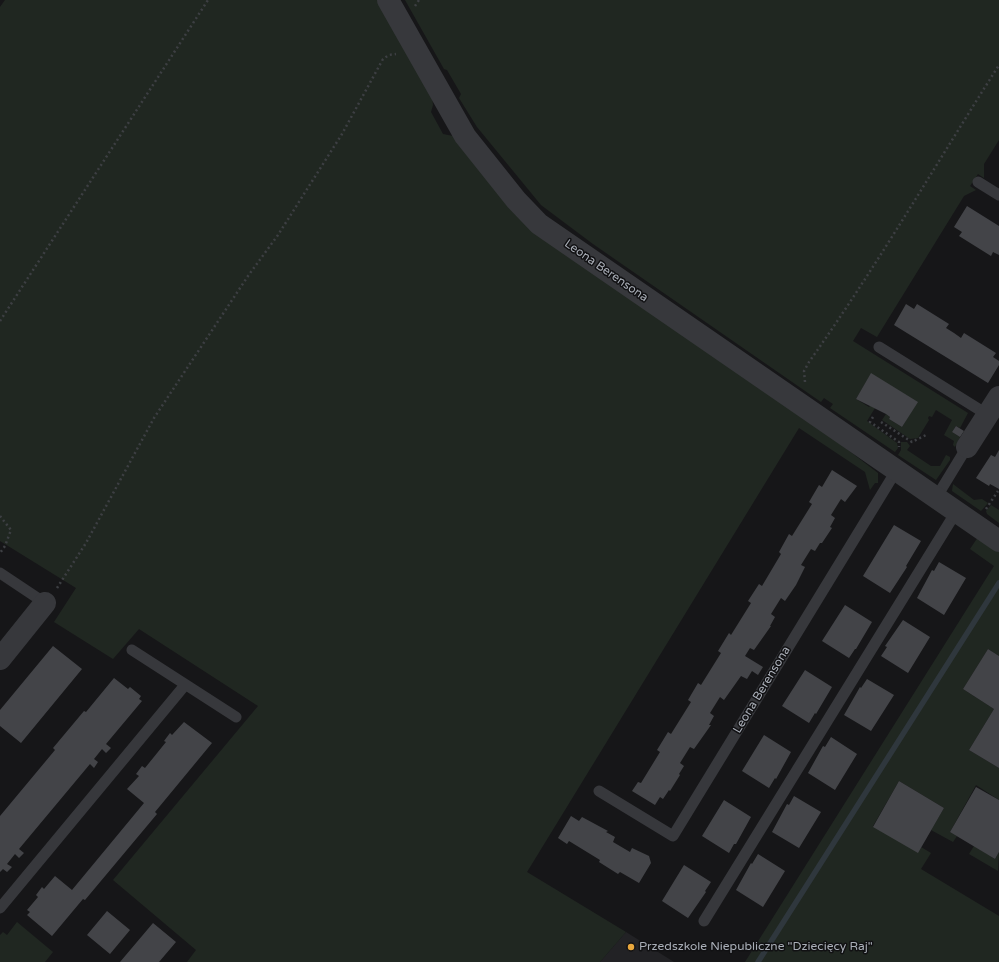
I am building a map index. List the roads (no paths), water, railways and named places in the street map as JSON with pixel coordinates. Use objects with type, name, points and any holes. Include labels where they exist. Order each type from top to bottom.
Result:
[{"type":"street","name":"Leona Berensona","points":[[388,0],[465,136],[516,200],[539,224],[999,541]]},
{"type":"street","points":[[968,448],[993,406]]},
{"type":"street","points":[[0,659],[45,603]]},
{"type":"lane","points":[[978,182],[999,195]]},
{"type":"lane","points":[[879,347],[993,406]]},
{"type":"lane","points":[[936,498],[968,448]]},
{"type":"lane","name":"Leona Berensona","points":[[599,791],[673,836],[896,471]]},
{"type":"lane","points":[[704,921],[956,512]]},
{"type":"lane","points":[[0,573],[45,603]]},
{"type":"lane","points":[[132,650],[236,717]]},
{"type":"lane","points":[[0,908],[185,684]]},
{"type":"waterway","points":[[758,962],[999,583]]},
{"type":"place","name":"Przedszkole Niepubliczne \"Dziecięcy Raj\"","points":[[631,947]]}]
